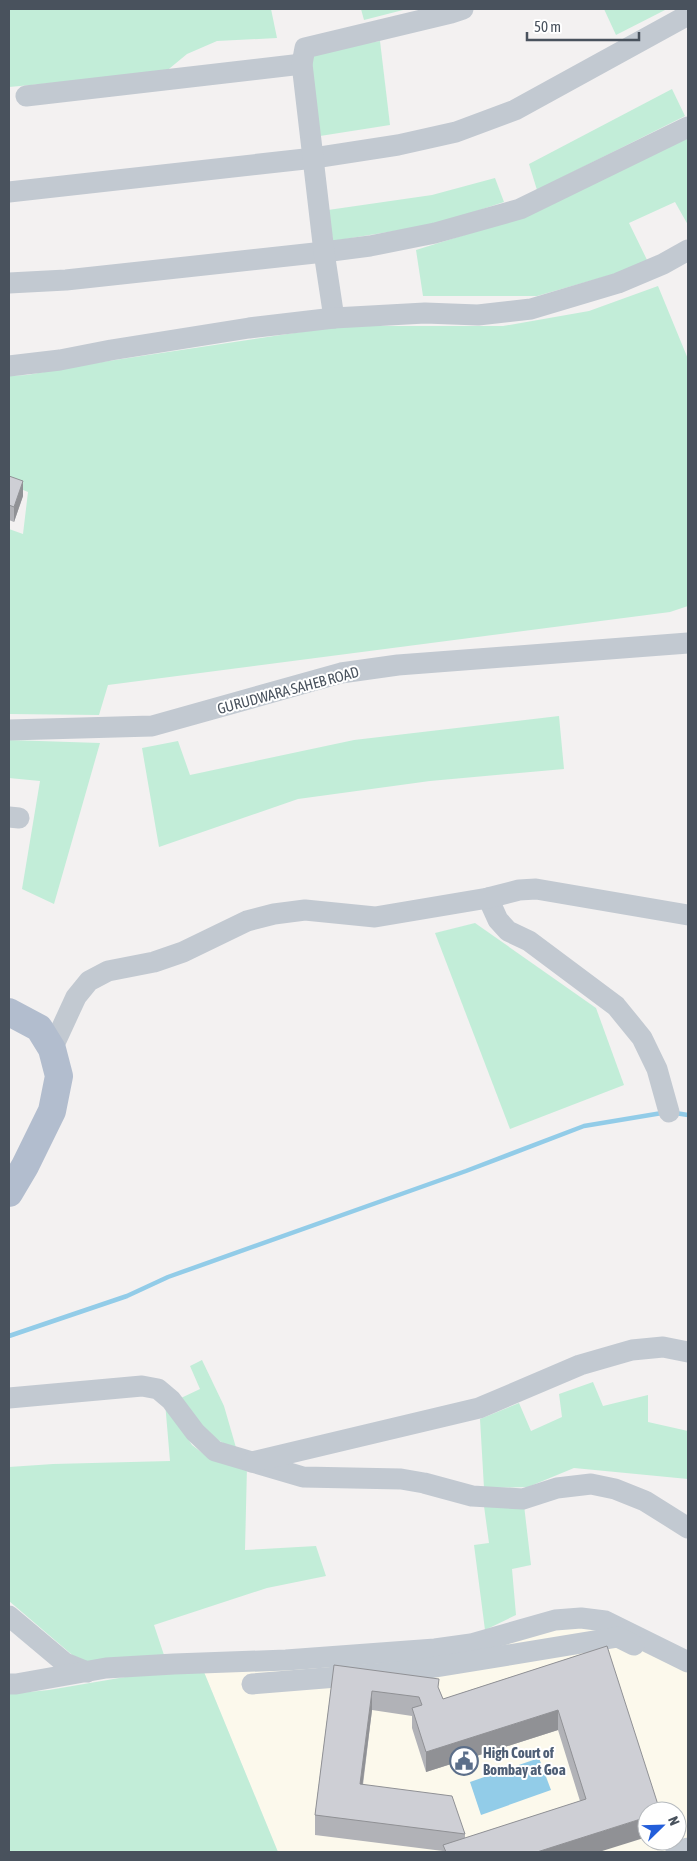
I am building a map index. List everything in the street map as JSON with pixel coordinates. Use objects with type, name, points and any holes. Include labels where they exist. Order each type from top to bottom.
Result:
[{"type":"main road","points":[[9,1012],[39,1028],[52,1049],[59,1076],[52,1111],[25,1166],[9,1193]]},
{"type":"street","points":[[334,318],[324,252],[302,64],[305,48],[463,9]]},
{"type":"street","points":[[9,192],[314,158],[398,145],[456,132],[507,113],[688,15]]},
{"type":"street","points":[[26,96],[302,64]]},
{"type":"street","points":[[9,283],[66,280],[324,252],[370,246],[435,233],[520,209],[688,126]]},
{"type":"street","points":[[9,366],[60,360],[250,328],[334,318],[425,313],[478,315],[531,309],[618,283],[662,264],[688,250]]},
{"type":"street","name":"GURUDWARA SAHEB ROAD","points":[[9,730],[152,726],[341,673],[398,665],[688,643]]},
{"type":"street","points":[[52,1049],[76,997],[90,981],[108,971],[154,962],[183,952],[247,921],[274,914],[305,910],[335,915],[375,917],[488,898],[519,890],[536,889],[688,915]]},
{"type":"street","points":[[488,898],[498,920],[508,931],[529,941],[616,1006],[642,1038],[657,1069],[669,1112]]},
{"type":"street","points":[[250,1463],[479,1408],[580,1365],[632,1350],[663,1347],[688,1352]]},
{"type":"street","points":[[9,1398],[142,1386],[158,1389],[171,1400],[195,1432],[215,1451],[250,1463],[303,1477],[401,1480],[472,1496],[514,1499],[523,1499],[557,1488],[591,1484],[615,1488],[645,1501],[688,1528]]},
{"type":"street","points":[[9,1616],[65,1662],[87,1672]]},
{"type":"street","points":[[9,1684],[126,1667],[286,1660],[436,1650],[472,1644],[555,1620],[581,1618],[605,1620],[688,1662]]},
{"type":"street","points":[[252,1684],[411,1671],[618,1637],[688,1672]]},
{"type":"street","points":[[676,1852],[688,1848]]},
{"type":"shaded area","name":"High Court of Bombay at Goa","points":[[570,1623],[618,1627],[688,1666],[688,1852],[278,1852],[204,1672]]},
{"type":"green space","points":[[9,9],[271,9],[277,38],[217,41],[187,54],[164,73],[9,87]]},
{"type":"green space","points":[[361,9],[407,9],[364,20]]},
{"type":"green space","points":[[604,9],[667,9],[616,35]]},
{"type":"green space","points":[[380,41],[390,125],[320,136],[309,53]]},
{"type":"green space","points":[[672,89],[685,116],[537,190],[529,164]]},
{"type":"green space","points":[[688,137],[688,225],[675,202],[629,223],[649,264],[537,296],[423,296],[416,250],[528,215]]},
{"type":"green space","points":[[495,178],[504,202],[437,224],[333,241],[328,210],[432,195]]},
{"type":"green space","points":[[658,286],[688,359],[688,606],[670,612],[108,685],[99,715],[9,714],[9,529],[23,534],[28,492],[9,484],[9,376],[27,375],[341,326],[503,326],[589,311]]},
{"type":"green space","points":[[559,716],[564,769],[430,781],[298,799],[159,847],[142,748],[178,741],[190,775],[354,740]]},
{"type":"green space","points":[[9,740],[100,743],[54,904],[22,889],[40,781],[9,778]]},
{"type":"green space","points":[[475,923],[596,1008],[624,1085],[510,1129],[435,933]]},
{"type":"green space","points":[[202,1360],[224,1406],[237,1451],[204,1432],[181,1398],[200,1389],[190,1366]]},
{"type":"green space","points":[[593,1382],[603,1406],[648,1395],[648,1422],[688,1431],[688,1479],[574,1468],[528,1487],[484,1488],[480,1419],[519,1403],[531,1431],[562,1417],[559,1394]]},
{"type":"green space","points":[[165,1402],[192,1445],[209,1458],[247,1466],[245,1550],[316,1546],[326,1576],[267,1588],[154,1625],[165,1658],[84,1665],[9,1601],[9,1467],[170,1461]]},
{"type":"green space","points":[[524,1505],[531,1565],[512,1569],[516,1615],[485,1630],[474,1545],[489,1543],[484,1506]]},
{"type":"green space","points":[[172,1669],[204,1672],[278,1852],[9,1852],[9,1694],[49,1690]]},
{"type":"water","points":[[539,1758],[551,1790],[481,1815],[470,1782]]},
{"type":"building","points":[[9,476],[23,481],[14,507],[9,505]]},
{"type":"building","points":[[607,1646],[657,1801],[637,1801],[637,1820],[537,1852],[446,1852],[443,1845],[586,1799],[558,1710],[426,1752],[412,1708],[422,1705],[419,1697],[372,1691],[360,1784],[452,1796],[465,1834],[315,1815],[334,1665],[439,1679],[438,1687],[443,1699]]},
{"type":"waterway","points":[[9,1336],[127,1296],[168,1277],[466,1171],[584,1126],[662,1113]]},
{"type":"waterway","points":[[675,1113],[688,1115]]},
{"type":"place","name":"High Court of Bombay at Goa","points":[[464,1761]]}]
